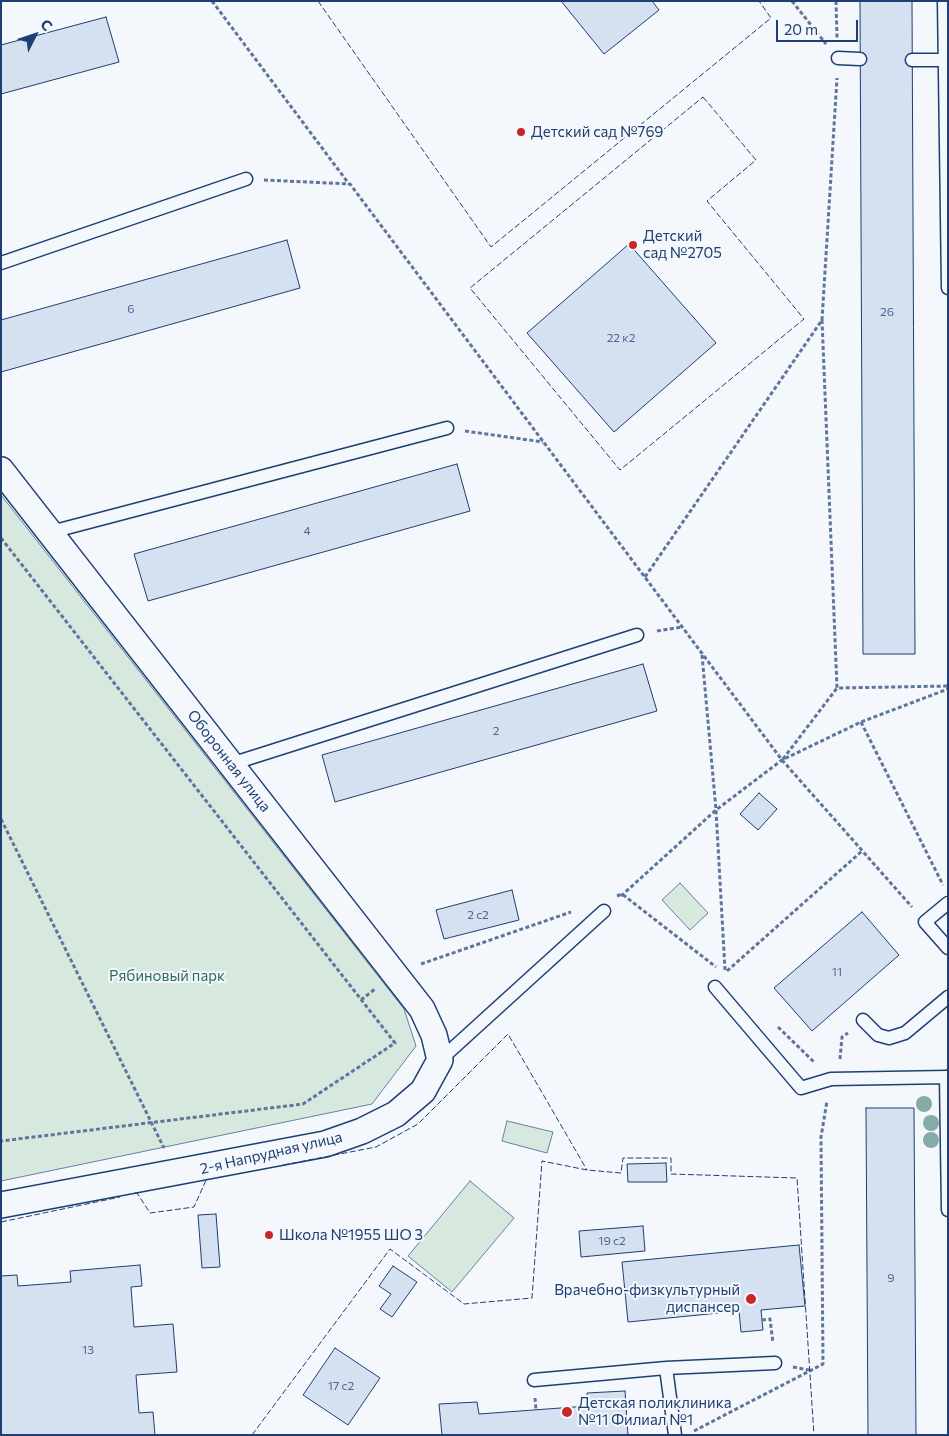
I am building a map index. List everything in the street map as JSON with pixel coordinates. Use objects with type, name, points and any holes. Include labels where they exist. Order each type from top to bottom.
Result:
[{"type":"street","name":"Оборонная улица","points":[[1,470],[422,1009],[434,1035],[440,1060]]},
{"type":"street","name":"2-я Напрудная улица","points":[[1,1205],[178,1174],[325,1144],[362,1131],[396,1114],[423,1091],[440,1060]]},
{"type":"lane","points":[[944,1],[948,288]]},
{"type":"lane","points":[[838,58],[860,59]]},
{"type":"lane","points":[[912,60],[944,60]]},
{"type":"lane","points":[[1,263],[246,179]]},
{"type":"lane","points":[[51,532],[447,428]]},
{"type":"lane","points":[[231,764],[637,635]]},
{"type":"lane","points":[[948,903],[925,922],[948,948]]},
{"type":"lane","name":"2-я Напрудная улица","points":[[440,1060],[604,911]]},
{"type":"lane","points":[[715,987],[802,1088],[831,1079],[947,1077],[948,1210]]},
{"type":"lane","points":[[863,1020],[878,1035],[889,1038],[905,1032],[948,997]]},
{"type":"lane","points":[[534,1380],[666,1368],[775,1363]]},
{"type":"lane","points":[[666,1368],[675,1435]]},
{"type":"path","points":[[212,1],[782,760],[925,922]]},
{"type":"path","points":[[792,1],[838,58]]},
{"type":"path","points":[[782,760],[837,688],[822,320],[838,58],[836,1]]},
{"type":"path","points":[[246,179],[350,184]]},
{"type":"path","points":[[645,577],[822,320]]},
{"type":"path","points":[[447,428],[543,442]]},
{"type":"path","points":[[1,538],[395,1043],[303,1104],[1,1141]]},
{"type":"path","points":[[637,635],[682,627]]},
{"type":"path","points":[[702,653],[716,810],[725,974]]},
{"type":"path","points":[[837,688],[948,687]]},
{"type":"path","points":[[604,911],[716,810],[782,760],[860,722],[948,687]]},
{"type":"path","points":[[860,722],[943,886]]},
{"type":"path","points":[[1,819],[178,1174]]},
{"type":"path","points":[[725,974],[862,851]]},
{"type":"path","points":[[613,898],[622,894]]},
{"type":"path","points":[[622,894],[725,974]]},
{"type":"path","points":[[361,1000],[394,974],[576,910]]},
{"type":"path","points":[[687,1435],[823,1364],[821,1137],[831,1079],[839,1062],[842,1037],[863,1020]]},
{"type":"path","points":[[774,1023],[831,1079]]},
{"type":"green space","name":"Рябиновый парк","points":[[1,495],[404,1009],[416,1046],[372,1104],[1,1181]]},
{"type":"green space","points":[[680,883],[708,913],[690,930],[662,900]]},
{"type":"green space","points":[[507,1121],[553,1132],[547,1153],[502,1141]]},
{"type":"green space","points":[[470,1181],[514,1218],[452,1292],[408,1256]]},
{"type":"building","points":[[561,1],[652,1],[659,10],[604,54]]},
{"type":"building","points":[[860,1],[912,1],[915,654],[863,654]]},
{"type":"building","points":[[106,17],[119,62],[1,94],[1,45]]},
{"type":"building","points":[[287,240],[300,288],[1,372],[1,320]]},
{"type":"building","points":[[629,244],[716,343],[614,432],[527,333]]},
{"type":"building","points":[[457,464],[470,511],[148,601],[134,554]]},
{"type":"building","points":[[643,664],[657,711],[335,802],[322,755]]},
{"type":"building","points":[[759,793],[777,809],[758,830],[740,814]]},
{"type":"building","points":[[512,890],[519,920],[444,939],[436,910]]},
{"type":"building","points":[[862,912],[899,955],[812,1031],[774,988]]},
{"type":"building","points":[[866,1108],[914,1108],[916,1435],[868,1435]]},
{"type":"building","points":[[666,1163],[667,1182],[628,1182],[627,1164]]},
{"type":"building","points":[[216,1214],[220,1267],[202,1268],[198,1215]]},
{"type":"building","points":[[643,1226],[645,1251],[581,1257],[579,1231]]},
{"type":"building","points":[[799,1245],[805,1306],[761,1310],[763,1330],[741,1332],[739,1311],[628,1322],[622,1262]]},
{"type":"building","points":[[140,1265],[142,1286],[131,1287],[134,1327],[173,1324],[177,1372],[136,1375],[139,1413],[153,1412],[155,1435],[1,1435],[1,1276],[17,1275],[18,1286],[71,1282],[70,1271]]},
{"type":"building","points":[[393,1266],[417,1282],[392,1317],[380,1309],[391,1294],[379,1286]]},
{"type":"building","points":[[335,1348],[380,1378],[348,1425],[303,1395]]},
{"type":"building","name":"Детская поликлиника №11 Филиал №1","points":[[625,1391],[628,1435],[442,1435],[439,1404],[477,1402],[479,1414],[588,1406],[587,1393]]},
{"type":"fence","points":[[318,1],[491,247],[771,18],[759,1]]},
{"type":"fence","points":[[703,97],[756,160],[707,201],[804,319],[620,470],[470,288],[703,97]]},
{"type":"fence","points":[[283,1165],[376,1147],[418,1124],[508,1034],[587,1170]]},
{"type":"fence","points":[[252,1435],[390,1249],[464,1304],[532,1298],[542,1161],[587,1170],[621,1173],[623,1158],[671,1158],[671,1174],[797,1178],[814,1435]]},
{"type":"fence","points":[[135,1193],[137,1193],[150,1213],[194,1207],[207,1178]]},
{"type":"fence","points":[[1,1222],[120,1197]]},
{"type":"place","name":"Детский сад №769","points":[[521,132]]},
{"type":"place","name":"Детский сад №2705","points":[[633,245]]},
{"type":"place","name":"Школа №1955 ШО 3","points":[[269,1235]]},
{"type":"place","name":"Врачебно-физкультурный диспансер","points":[[751,1299]]},
{"type":"place","name":"Детская поликлиника №11 Филиал №1","points":[[567,1412]]}]
